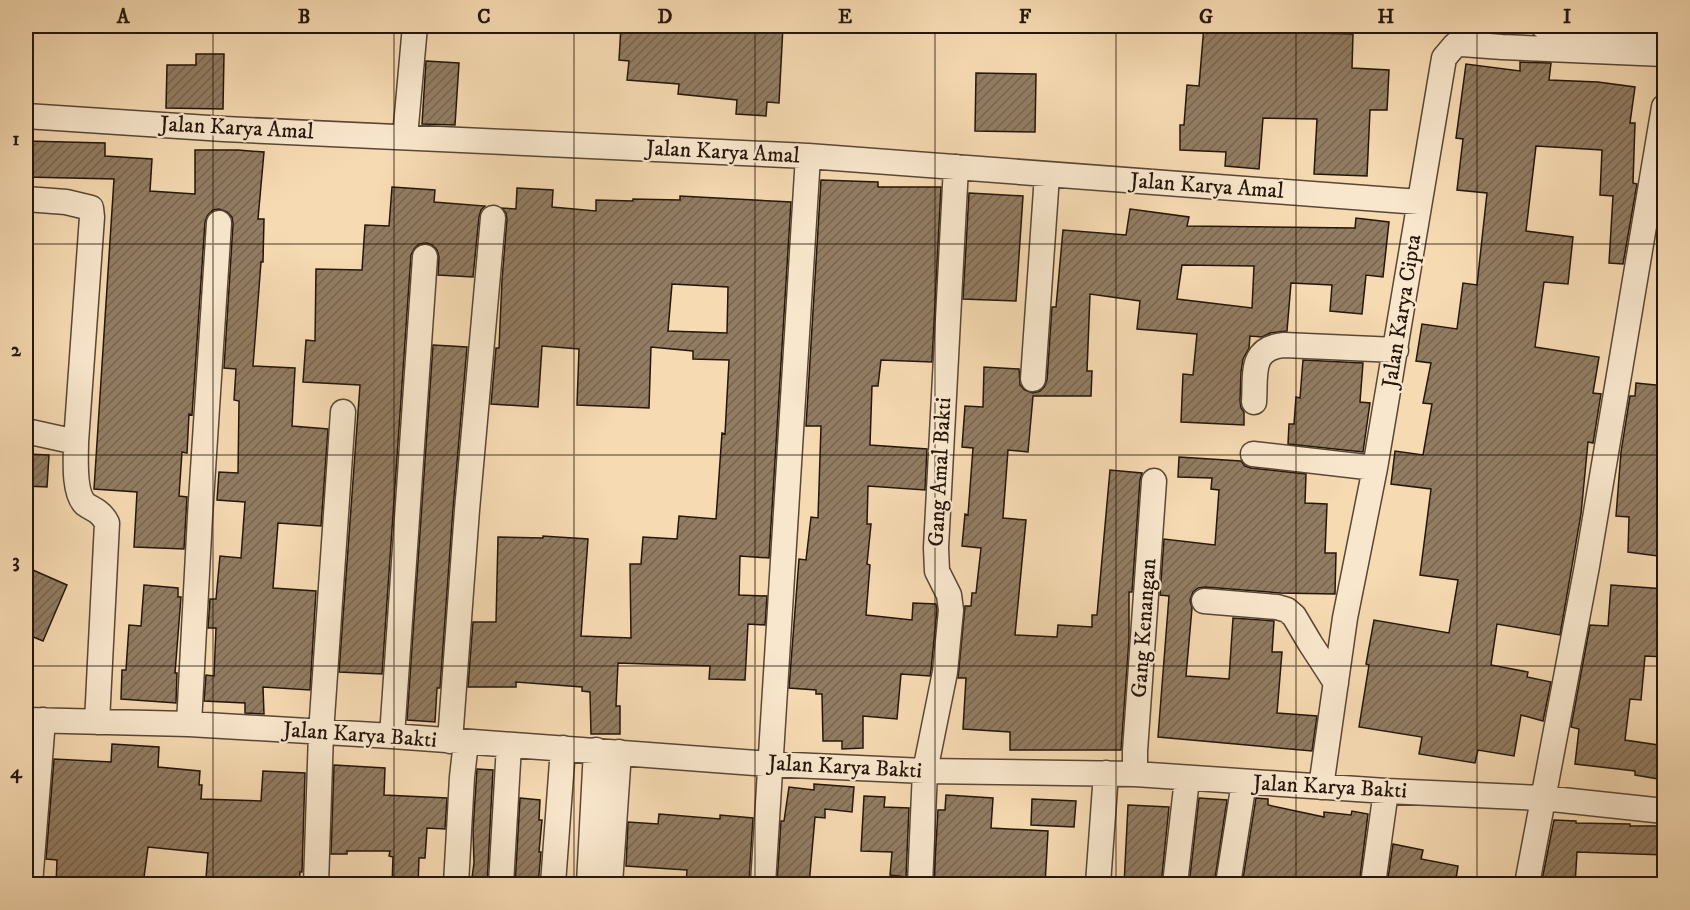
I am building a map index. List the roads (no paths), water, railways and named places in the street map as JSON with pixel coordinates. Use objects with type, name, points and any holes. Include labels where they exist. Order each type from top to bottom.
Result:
[{"type":"street","points":[[405,136],[414,26]]},
{"type":"street","points":[[1543,26],[1665,36]]},
{"type":"street","name":"Jalan Karya Cipta","points":[[1321,787],[1345,618],[1396,350],[1444,58],[1455,45],[1462,44],[1665,54]]},
{"type":"street","points":[[1527,885],[1587,566],[1665,107]]},
{"type":"street","name":"Jalan Karya Amal","points":[[26,116],[224,129],[808,156],[1419,202]]},
{"type":"street","points":[[763,885],[808,156]]},
{"type":"street","name":"Gang Amal Bakti","points":[[920,885],[925,771],[945,672],[951,610],[949,595],[936,571],[936,549],[956,167]]},
{"type":"street","points":[[1032,379],[1047,175]]},
{"type":"street","points":[[26,199],[66,202],[91,208],[76,442],[76,479],[85,504],[100,513],[107,523],[97,722]]},
{"type":"street","points":[[456,885],[462,777],[458,742],[467,510],[493,218]]},
{"type":"street","points":[[189,724],[219,223]]},
{"type":"street","points":[[392,736],[425,257]]},
{"type":"street","points":[[1254,402],[1257,365],[1261,354],[1270,346],[1396,350]]},
{"type":"street","points":[[316,885],[321,733],[343,412]]},
{"type":"street","points":[[26,431],[76,442]]},
{"type":"street","points":[[1253,453],[1375,468]]},
{"type":"street","name":"Gang Kenangan","points":[[1135,774],[1154,481]]},
{"type":"street","points":[[1204,601],[1277,607],[1287,610],[1294,616],[1336,683]]},
{"type":"street","points":[[30,885],[34,720]]},
{"type":"street","name":"Jalan Karya Bakti","points":[[34,720],[189,724],[392,736],[769,764],[925,771],[1135,774],[1386,791],[1543,798],[1665,811]]},
{"type":"street","points":[[501,885],[509,745]]},
{"type":"street","points":[[553,885],[563,748]]},
{"type":"street","points":[[589,885],[608,751]]},
{"type":"street","points":[[608,751],[610,885]]},
{"type":"street","points":[[1098,885],[1106,773]]},
{"type":"street","points":[[1175,885],[1187,779]]},
{"type":"street","points":[[1228,885],[1244,782]]},
{"type":"street","points":[[1373,885],[1386,791]]}]
